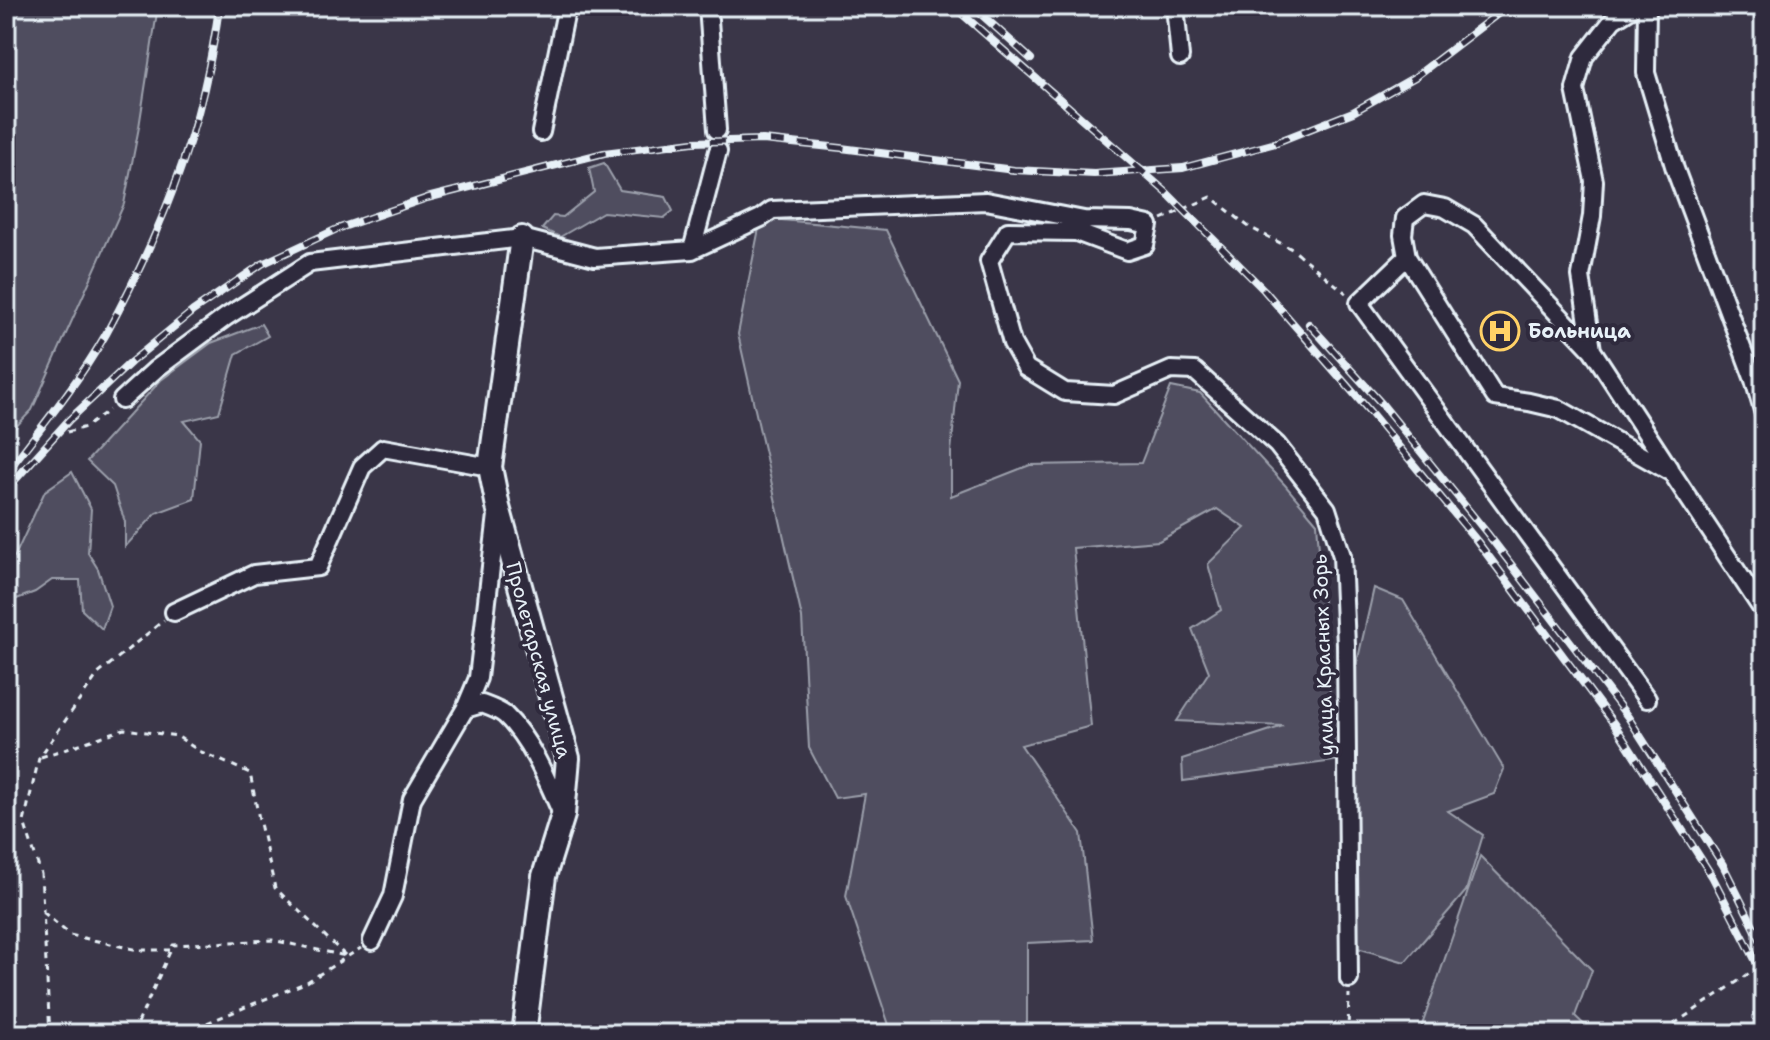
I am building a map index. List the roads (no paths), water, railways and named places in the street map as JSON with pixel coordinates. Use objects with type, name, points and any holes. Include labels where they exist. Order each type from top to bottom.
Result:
[{"type":"street","points":[[541,132],[567,6]]},
{"type":"street","points":[[708,6],[717,130]]},
{"type":"street","points":[[1175,6],[1180,57]]},
{"type":"street","points":[[1592,350],[1581,276],[1592,216],[1594,181],[1575,89],[1584,57],[1613,20],[1635,6]]},
{"type":"street","points":[[1647,6],[1646,73],[1675,169],[1764,414]]},
{"type":"street","points":[[122,400],[156,369],[226,317],[310,263],[522,238],[595,257],[692,250],[718,151]]},
{"type":"street","name":"улица Красных Зорь","points":[[692,250],[772,210],[986,201],[1084,220],[1131,221],[1149,225],[1145,245],[1127,251],[1076,232],[1008,231],[989,261],[1012,343],[1026,368],[1065,392],[1114,395],[1171,370],[1195,371],[1277,445],[1327,509],[1342,556],[1346,630],[1349,979]]},
{"type":"street","points":[[1672,473],[1559,409],[1495,397],[1407,257],[1403,235],[1405,218],[1424,204],[1445,208],[1474,225],[1592,350],[1764,612]]},
{"type":"street","name":"Пролетарская улица","points":[[522,238],[490,467],[498,507],[568,758],[563,815],[544,876],[524,1034]]},
{"type":"street","points":[[1407,257],[1359,303],[1647,699]]},
{"type":"street","points":[[174,612],[254,574],[318,567],[362,467],[383,448],[490,467]]},
{"type":"street","name":"Пролетарская улица","points":[[465,709],[478,678],[498,507]]},
{"type":"street","name":"Пролетарская улица","points":[[465,709],[482,704],[503,714],[526,741],[563,815]]},
{"type":"street","points":[[372,941],[393,896],[412,799],[465,709]]},
{"type":"railway","points":[[6,473],[83,370],[106,334],[139,270],[168,204],[191,136],[209,66],[219,6]]},
{"type":"railway","points":[[953,6],[1166,192],[1264,290],[1371,413],[1477,541],[1614,724],[1712,876],[1764,977]]},
{"type":"railway","points":[[972,6],[1031,59]]},
{"type":"railway","points":[[6,490],[69,420],[131,362],[193,311],[262,264],[337,229],[427,198],[604,153],[693,142],[763,140],[1014,170],[1094,174],[1183,168],[1272,144],[1353,112],[1415,77],[1508,6]]},
{"type":"railway","points":[[1309,324],[1382,404],[1487,533],[1628,717],[1723,865],[1764,947]]},
{"type":"place","name":"Больница","points":[[1500,331]]}]
